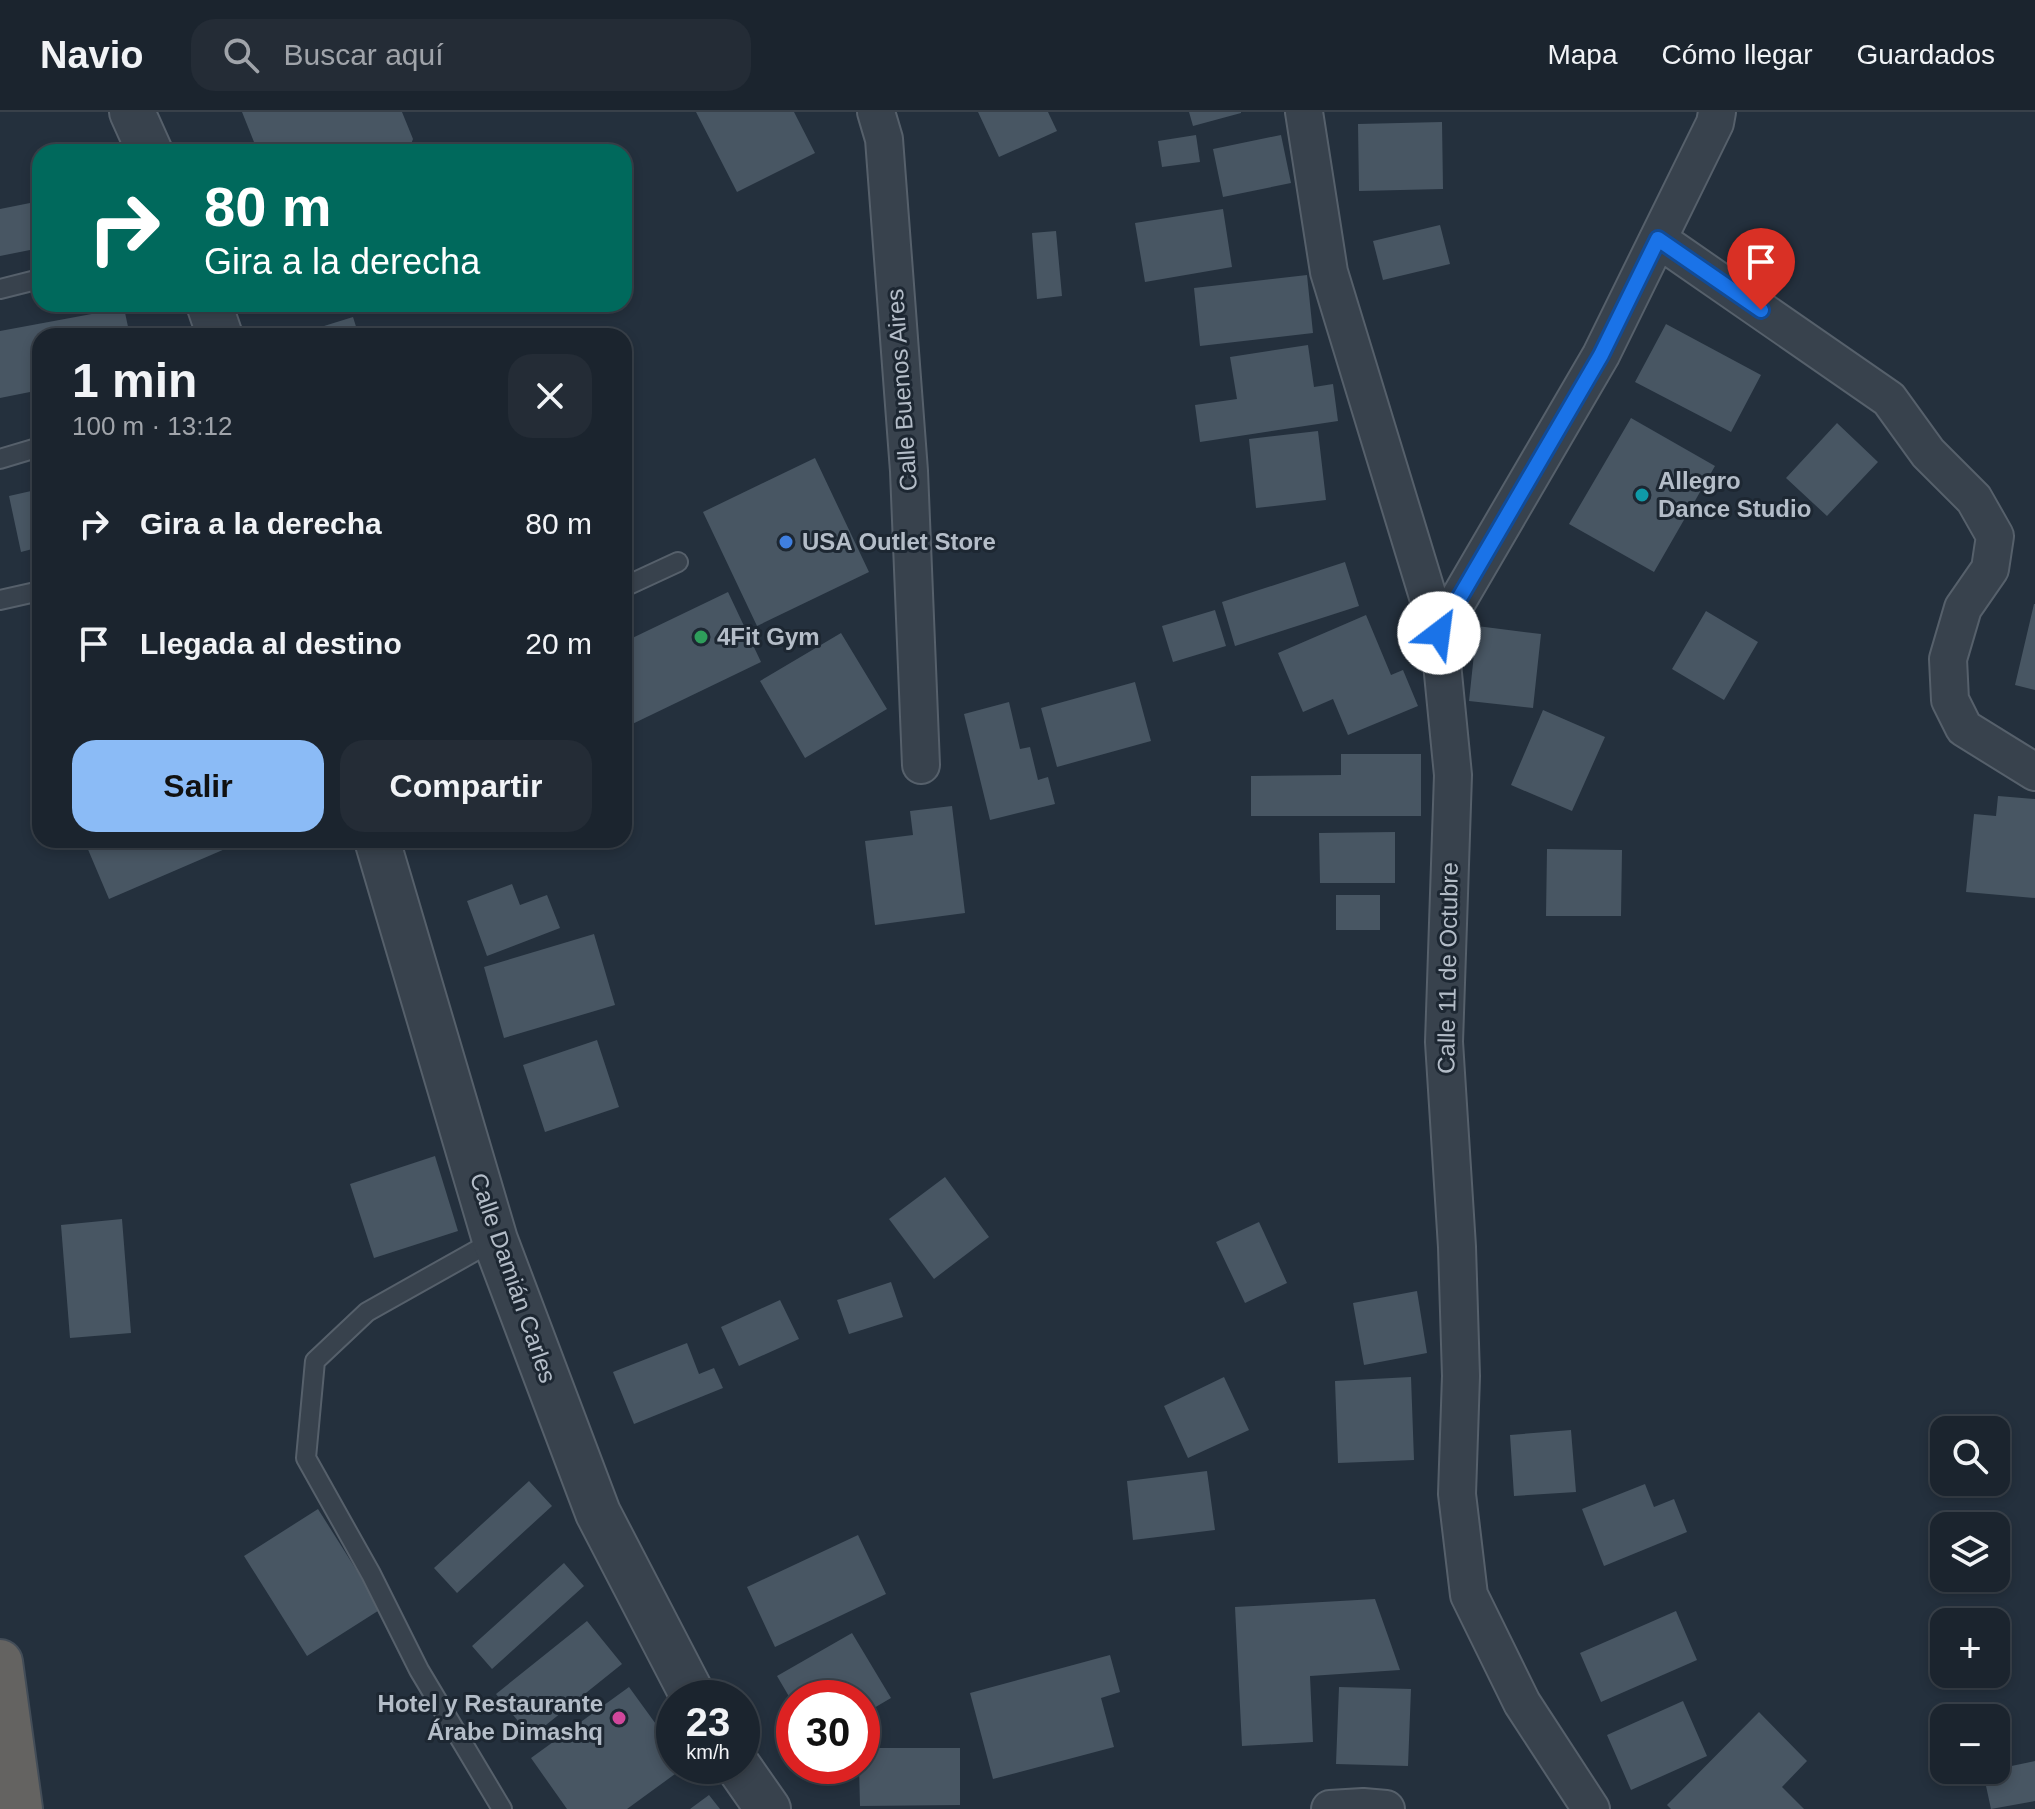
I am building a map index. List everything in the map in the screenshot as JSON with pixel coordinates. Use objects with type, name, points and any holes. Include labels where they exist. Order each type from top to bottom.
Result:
[{"type":"highway","points":[[0,1662],[20,1809]]},
{"type":"street","points":[[132,112],[146,144]]},
{"type":"street","name":"Calle Buenos Aires","points":[[876,112],[884,139],[909,471],[921,765]]},
{"type":"street","name":"Calle 11 de Octubre","points":[[1304,112],[1329,272],[1439,633],[1453,775],[1444,1042],[1457,1247],[1460,1362],[1457,1494],[1469,1595],[1522,1703],[1591,1809]]},
{"type":"street","points":[[1439,633],[1601,355],[1715,123],[1717,112]]},
{"type":"street","points":[[1658,239],[1889,399],[1928,453],[1974,499],[1995,536],[1990,569],[1963,608],[1948,659],[1950,700],[1964,728],[2035,772]]},
{"type":"street","name":"Calle Damián Carles","points":[[379,848],[495,1240],[598,1513],[685,1680]]},
{"type":"street","points":[[751,1784],[768,1809]]},
{"type":"street","points":[[1330,1809],[1386,1809]]},
{"type":"lane","points":[[0,289],[32,281]]},
{"type":"lane","points":[[0,459],[32,449]]},
{"type":"lane","points":[[632,583],[678,562]]},
{"type":"lane","points":[[0,600],[32,593]]},
{"type":"lane","points":[[495,1240],[367,1312],[315,1361],[306,1458],[371,1574],[419,1670],[502,1809]]},
{"type":"building","points":[[242,112],[402,112],[413,139],[411,144],[255,144]]},
{"type":"building","points":[[696,112],[794,112],[815,153],[737,192]]},
{"type":"building","points":[[978,112],[1048,112],[1057,131],[999,157]]},
{"type":"building","points":[[1189,112],[1241,112],[1241,113],[1193,126]]},
{"type":"building","points":[[1442,122],[1443,189],[1359,191],[1358,124]]},
{"type":"building","points":[[1196,135],[1200,162],[1162,167],[1158,141]]},
{"type":"building","points":[[1281,135],[1291,183],[1223,197],[1213,149]]},
{"type":"building","points":[[32,203],[32,250],[0,256],[0,209]]},
{"type":"building","points":[[1223,209],[1232,267],[1145,282],[1135,223]]},
{"type":"building","points":[[1440,225],[1450,264],[1383,280],[1373,241]]},
{"type":"building","points":[[1056,231],[1062,296],[1037,299],[1032,233]]},
{"type":"building","points":[[1307,275],[1313,333],[1200,346],[1194,288]]},
{"type":"building","points":[[102,312],[125,312],[128,328],[32,328],[32,392],[0,398],[0,331]]},
{"type":"building","points":[[353,317],[356,328],[318,328]]},
{"type":"building","points":[[1666,324],[1761,375],[1731,432],[1635,382]]},
{"type":"building","points":[[1308,345],[1314,387],[1333,384],[1338,421],[1200,442],[1195,405],[1237,399],[1230,357]]},
{"type":"building","name":"Allegro Dance Studio","points":[[1631,418],[1715,466],[1654,572],[1569,524]]},
{"type":"building","points":[[1837,423],[1878,462],[1827,516],[1786,478]]},
{"type":"building","points":[[1318,431],[1326,500],[1256,508],[1249,439]]},
{"type":"building","name":"USA Outlet Store","points":[[815,458],[869,572],[757,626],[703,512]]},
{"type":"building","points":[[32,491],[32,549],[21,552],[9,496]]},
{"type":"building","points":[[1345,562],[1359,606],[1235,646],[1222,602]]},
{"type":"building","points":[[728,592],[761,662],[632,724],[632,638]]},
{"type":"building","points":[[2035,604],[2035,690],[2015,685]]},
{"type":"building","points":[[1215,610],[1226,646],[1173,662],[1162,626]]},
{"type":"building","points":[[1706,611],[1758,642],[1724,700],[1672,669]]},
{"type":"building","points":[[1366,615],[1391,675],[1403,670],[1418,706],[1348,735],[1333,699],[1303,712],[1278,653]]},
{"type":"building","points":[[1477,626],[1541,634],[1533,708],[1469,701]]},
{"type":"building","points":[[841,633],[887,709],[805,758],[760,681]]},
{"type":"building","points":[[1135,682],[1151,741],[1057,767],[1041,708]]},
{"type":"building","points":[[1009,702],[1020,749],[1030,747],[1038,780],[1048,777],[1055,804],[990,820],[964,714]]},
{"type":"building","points":[[1543,710],[1605,737],[1572,811],[1511,785]]},
{"type":"building","points":[[1341,754],[1421,754],[1421,816],[1251,816],[1251,776],[1341,775]]},
{"type":"building","points":[[1998,796],[2035,799],[2035,898],[1966,892],[1974,814],[1996,816]]},
{"type":"building","points":[[952,806],[965,913],[875,925],[865,841],[913,835],[910,811]]},
{"type":"building","points":[[1395,832],[1395,883],[1320,883],[1319,833]]},
{"type":"building","points":[[87,848],[225,849],[109,899]]},
{"type":"building","points":[[1547,849],[1622,850],[1621,916],[1546,916]]},
{"type":"building","points":[[512,884],[520,905],[547,895],[560,928],[487,956],[467,901]]},
{"type":"building","points":[[1336,895],[1380,895],[1380,930],[1336,930]]},
{"type":"building","points":[[594,934],[615,1005],[504,1038],[484,967]]},
{"type":"building","points":[[597,1040],[619,1107],[545,1132],[523,1065]]},
{"type":"building","points":[[435,1156],[458,1231],[374,1258],[350,1184]]},
{"type":"building","points":[[945,1177],[989,1237],[934,1279],[889,1219]]},
{"type":"building","points":[[122,1219],[131,1333],[70,1338],[61,1225]]},
{"type":"building","points":[[1259,1222],[1287,1283],[1245,1303],[1216,1242]]},
{"type":"building","points":[[891,1282],[903,1317],[849,1334],[837,1300]]},
{"type":"building","points":[[1417,1291],[1427,1353],[1364,1365],[1353,1303]]},
{"type":"building","points":[[780,1300],[799,1339],[739,1366],[721,1327]]},
{"type":"building","points":[[687,1343],[699,1374],[714,1368],[723,1388],[634,1424],[613,1372]]},
{"type":"building","points":[[1224,1377],[1249,1430],[1188,1458],[1164,1406]]},
{"type":"building","points":[[1411,1377],[1414,1460],[1338,1463],[1335,1381]]},
{"type":"building","points":[[1571,1430],[1576,1492],[1514,1496],[1510,1435]]},
{"type":"building","points":[[1207,1471],[1215,1530],[1133,1540],[1127,1481]]},
{"type":"building","points":[[529,1481],[552,1506],[457,1593],[434,1568]]},
{"type":"building","points":[[1645,1484],[1654,1507],[1674,1499],[1687,1532],[1604,1566],[1582,1509]]},
{"type":"building","points":[[318,1509],[381,1609],[307,1656],[244,1556]]},
{"type":"building","points":[[858,1535],[886,1594],[775,1647],[747,1587]]},
{"type":"building","points":[[564,1563],[584,1586],[492,1669],[472,1646]]},
{"type":"building","points":[[1375,1599],[1400,1670],[1310,1676],[1313,1742],[1242,1746],[1235,1607]]},
{"type":"building","points":[[1676,1611],[1697,1660],[1601,1702],[1580,1653]]},
{"type":"building","points":[[587,1621],[622,1664],[531,1737],[496,1694]]},
{"type":"building","points":[[852,1633],[891,1698],[880,1704],[880,1680],[779,1680],[777,1676]]},
{"type":"building","points":[[1110,1655],[1120,1692],[1101,1698],[1114,1747],[993,1779],[970,1693]]},
{"type":"building","name":"Hotel y Restaurante Árabe Dimashq","points":[[629,1687],[656,1724],[656,1784],[661,1784],[627,1809],[567,1809],[531,1758]]},
{"type":"building","points":[[1339,1687],[1411,1689],[1408,1766],[1336,1764]]},
{"type":"building","points":[[1683,1701],[1707,1756],[1631,1790],[1607,1735]]},
{"type":"building","points":[[1759,1712],[1807,1761],[1782,1787],[1804,1809],[1671,1809],[1667,1805]]},
{"type":"building","points":[[880,1748],[960,1748],[960,1805],[860,1806],[859,1784],[880,1784]]},
{"type":"building","points":[[2035,1761],[2035,1801],[1991,1809],[1986,1784],[2010,1784],[2010,1766]]},
{"type":"building","points":[[709,1795],[720,1809],[690,1809]]},
{"type":"place","name":"Allegro Dance Studio","points":[[1642,495]]},
{"type":"place","name":"USA Outlet Store","points":[[786,542]]},
{"type":"place","name":"4Fit Gym","points":[[701,637]]},
{"type":"place","name":"Hotel y Restaurante Árabe Dimashq","points":[[619,1718]]},
{"type":"route","points":[[1439,633],[1601,355],[1658,239],[1761,310]]}]
